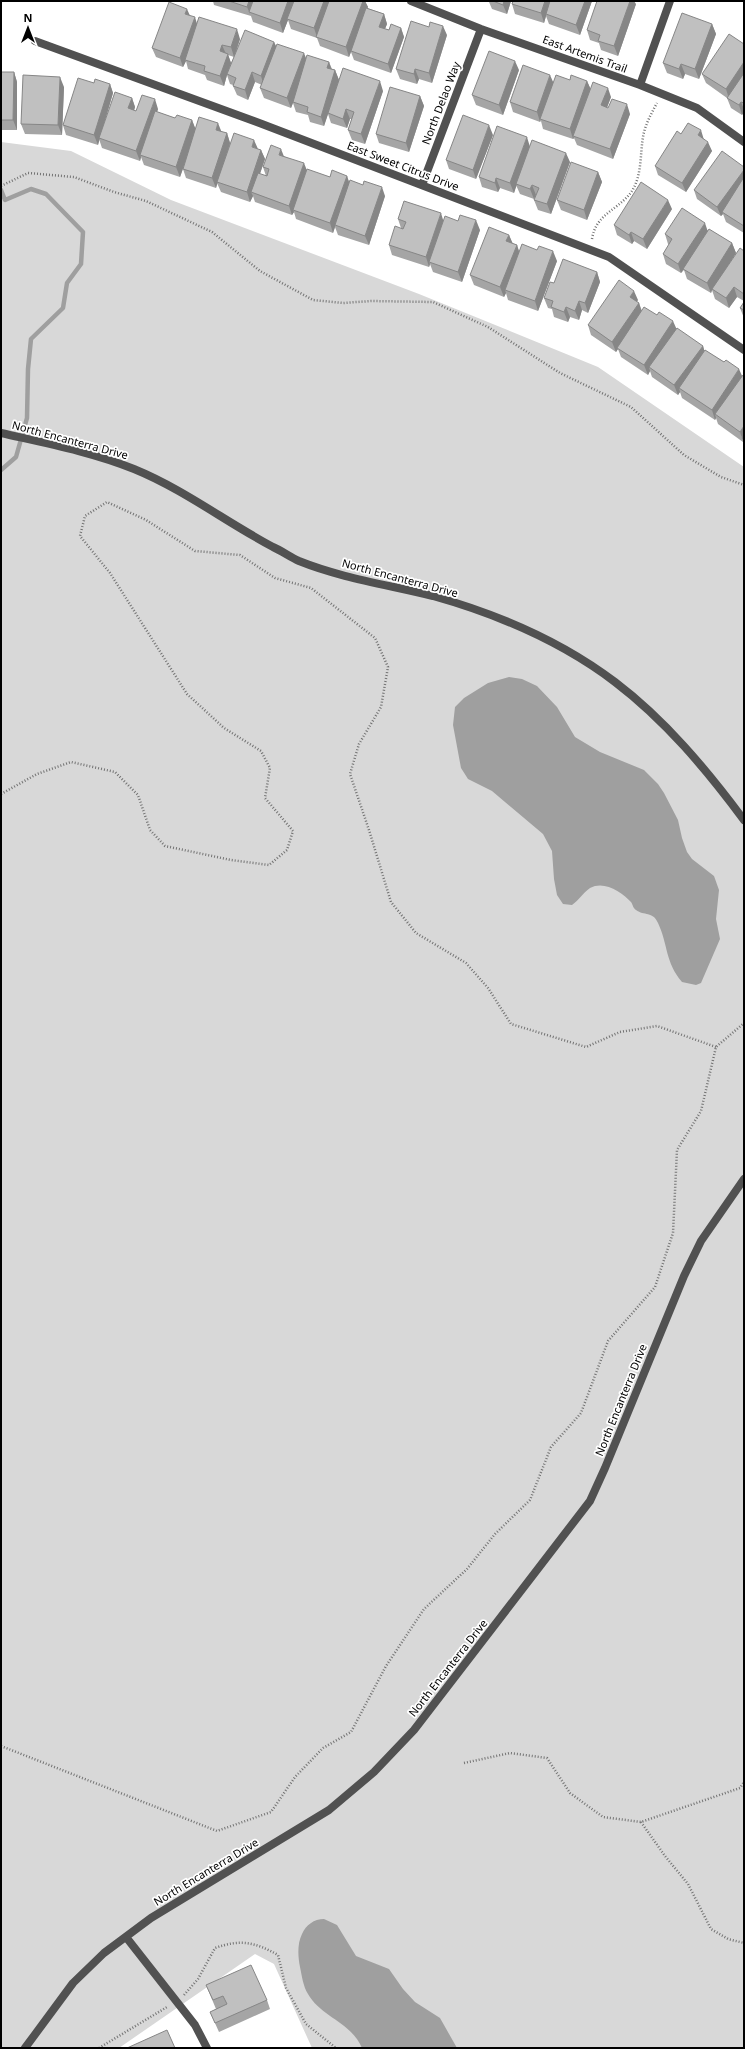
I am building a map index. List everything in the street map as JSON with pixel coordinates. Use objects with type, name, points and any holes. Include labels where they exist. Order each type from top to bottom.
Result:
[{"type":"street","name":"East Artemis Trail","points":[[411,1],[481,29],[640,85],[697,108],[744,142]]},
{"type":"street","points":[[640,85],[670,1]]},
{"type":"street","name":"North Delao Way","points":[[422,185],[481,29]]},
{"type":"street","name":"East Sweet Citrus Drive","points":[[35,41],[262,124],[591,249],[609,257],[744,350]]},
{"type":"street","name":"North Encanterra Drive","points":[[1,433],[43,443],[134,469],[195,500],[246,532],[300,561],[360,579],[433,597],[502,619],[535,634],[614,682],[668,729],[718,785],[744,820]]},
{"type":"street","name":"North Encanterra Drive","points":[[25,2048],[73,1983],[104,1953],[151,1918],[329,1810],[374,1772],[414,1730],[590,1501],[684,1276],[701,1241],[744,1179]]},
{"type":"street","points":[[126,1937],[195,2026],[207,2048]]},
{"type":"path","points":[[591,249],[593,233],[603,216],[622,203],[633,190],[640,167],[643,137],[651,114],[662,94]]},
{"type":"path","points":[[1,186],[28,173],[74,177],[114,192],[146,201],[212,232],[260,271],[313,300],[343,303],[372,301],[433,302],[488,327],[560,373],[631,407],[684,455],[721,477],[744,485]]},
{"type":"path","points":[[1,794],[37,774],[71,762],[115,772],[138,795],[150,830],[165,846],[231,860],[269,865],[288,850],[293,832],[265,798],[270,768],[261,751],[224,728],[187,694],[110,573],[80,536],[85,516],[108,502],[146,520],[195,551],[240,555],[276,578],[311,588],[375,638],[388,667],[381,707],[359,744],[350,774],[391,902],[416,933],[466,963],[488,988],[511,1024],[586,1047],[620,1032],[658,1026],[716,1047]]},
{"type":"path","points":[[1,1746],[217,1831],[271,1812],[295,1777],[323,1748],[351,1732],[386,1666],[424,1609],[467,1569],[495,1534],[530,1500],[551,1447],[581,1413],[608,1342],[655,1287],[673,1233],[677,1150],[701,1111],[716,1047],[744,1024]]},
{"type":"path","points":[[464,1763],[510,1753],[547,1758],[570,1793],[603,1818],[641,1822],[740,1788],[744,1782]]},
{"type":"path","points":[[641,1822],[665,1856],[688,1884],[711,1929],[728,1939],[744,1943]]},
{"type":"path","points":[[99,2048],[177,2002],[198,1979],[215,1948],[231,1942],[260,1945],[278,1955],[286,1988],[306,2024],[336,2048]]},
{"type":"shaded area","points":[[1,142],[71,151],[171,200],[419,294],[598,367],[744,467],[744,2048],[312,2048],[274,1964],[255,1954],[119,2048],[1,2048]]},
{"type":"shaded area","points":[[509,677],[522,679],[537,686],[557,707],[575,737],[600,752],[644,770],[658,784],[664,793],[678,820],[687,852],[692,859],[714,876],[719,890],[716,919],[720,939],[701,983],[696,985],[682,982],[672,967],[656,919],[651,915],[636,910],[631,902],[618,891],[607,886],[595,886],[590,888],[572,905],[563,904],[557,895],[552,851],[543,834],[492,791],[468,779],[461,768],[453,725],[455,707],[464,698],[488,683]]},
{"type":"shaded area","points":[[324,1919],[337,1925],[356,1956],[389,1969],[403,1989],[415,2002],[440,2018],[457,2048],[362,2048],[351,2032],[320,2008],[305,1988],[299,1963],[298,1950],[300,1938],[306,1928],[314,1921]]},
{"type":"building","points":[[229,1],[249,1],[247,7]]},
{"type":"building","points":[[253,1],[288,1],[280,23],[249,12]]},
{"type":"building","points":[[294,1],[324,1],[314,28],[287,19]]},
{"type":"building","points":[[329,1],[363,1],[346,47],[316,37]]},
{"type":"building","points":[[493,1],[504,1],[503,5]]},
{"type":"building","points":[[513,1],[545,1],[541,13],[512,4]]},
{"type":"building","points":[[550,1],[585,1],[576,25],[546,14]]},
{"type":"building","points":[[597,1],[630,1],[614,46],[598,41],[600,35],[587,30]]},
{"type":"building","points":[[169,2],[187,9],[185,14],[195,17],[180,58],[152,48]]},
{"type":"building","points":[[366,8],[384,14],[379,27],[389,30],[391,24],[401,28],[388,64],[351,51]]},
{"type":"building","points":[[682,13],[712,24],[695,69],[681,64],[679,69],[663,63]]},
{"type":"building","points":[[199,17],[237,29],[231,47],[222,45],[220,51],[228,54],[220,76],[204,71],[205,66],[185,60]]},
{"type":"building","points":[[411,21],[429,27],[430,22],[443,26],[429,73],[415,69],[414,74],[396,69]]},
{"type":"building","points":[[245,30],[274,42],[261,76],[252,72],[245,90],[233,86],[236,78],[227,74]]},
{"type":"building","points":[[729,34],[744,44],[744,62],[726,89],[702,74]]},
{"type":"building","points":[[277,44],[304,53],[287,98],[260,88]]},
{"type":"building","points":[[489,51],[515,61],[499,105],[472,95]]},
{"type":"building","points":[[307,55],[329,62],[327,68],[335,70],[321,117],[307,112],[308,107],[293,102]]},
{"type":"building","points":[[523,65],[550,75],[537,112],[510,102]]},
{"type":"building","points":[[343,68],[380,81],[361,134],[348,130],[354,112],[346,109],[343,119],[328,113]]},
{"type":"building","points":[[1,72],[14,72],[13,120],[1,120]]},
{"type":"building","points":[[744,73],[744,103],[741,102],[739,105],[727,98]]},
{"type":"building","points":[[23,75],[60,77],[58,125],[21,124]]},
{"type":"building","points":[[556,75],[570,80],[571,75],[587,81],[570,129],[540,119]]},
{"type":"building","points":[[78,78],[94,83],[95,79],[110,84],[94,135],[63,125]]},
{"type":"building","points":[[593,82],[608,88],[601,105],[608,108],[612,99],[627,104],[610,149],[573,136]]},
{"type":"building","points":[[390,87],[420,96],[406,143],[376,134]]},
{"type":"building","points":[[115,92],[132,98],[128,108],[136,111],[142,95],[155,99],[136,151],[99,138]]},
{"type":"building","points":[[155,111],[175,118],[177,115],[192,120],[176,167],[140,155]]},
{"type":"building","points":[[463,115],[489,125],[473,170],[446,160]]},
{"type":"building","points":[[199,117],[218,123],[216,130],[227,133],[212,178],[183,169]]},
{"type":"building","points":[[688,123],[701,130],[698,135],[708,142],[682,183],[655,166],[677,131],[681,134]]},
{"type":"building","points":[[497,126],[527,137],[510,183],[496,178],[495,183],[479,177]]},
{"type":"building","points":[[234,133],[254,140],[252,147],[261,150],[247,192],[217,182]]},
{"type":"building","points":[[532,140],[566,153],[547,204],[534,200],[539,188],[532,185],[530,189],[516,184]]},
{"type":"building","points":[[271,145],[281,149],[279,155],[304,163],[289,206],[251,192],[258,173],[267,176],[269,169],[263,167]]},
{"type":"building","points":[[722,151],[744,167],[744,170],[717,207],[694,190]]},
{"type":"building","points":[[571,162],[598,172],[584,210],[557,200]]},
{"type":"building","points":[[307,169],[330,177],[332,170],[347,176],[330,223],[293,210]]},
{"type":"building","points":[[744,177],[744,226],[722,212]]},
{"type":"building","points":[[350,180],[363,185],[364,181],[382,187],[365,236],[335,225]]},
{"type":"building","points":[[641,182],[668,200],[643,239],[631,232],[629,235],[614,225]]},
{"type":"building","points":[[404,201],[441,213],[426,257],[389,245],[395,226],[403,229],[406,222],[398,219]]},
{"type":"building","points":[[682,208],[705,223],[678,264],[663,254],[672,239],[665,234]]},
{"type":"building","points":[[460,215],[476,220],[458,272],[429,262],[445,216],[458,221]]},
{"type":"building","points":[[489,227],[509,235],[506,241],[517,245],[500,287],[470,275]]},
{"type":"building","points":[[709,229],[732,243],[707,283],[683,269]]},
{"type":"building","points":[[522,244],[537,250],[539,246],[553,251],[535,301],[505,290]]},
{"type":"building","points":[[740,248],[744,251],[744,294],[734,287],[726,298],[712,289]]},
{"type":"building","points":[[563,259],[597,272],[585,303],[579,301],[575,311],[566,307],[564,312],[551,307],[553,301],[544,298],[550,282],[554,283]]},
{"type":"building","points":[[619,280],[634,291],[630,297],[639,303],[612,342],[588,325]]},
{"type":"building","points":[[744,302],[744,310],[740,308]]},
{"type":"building","points":[[644,307],[657,315],[659,312],[673,321],[644,365],[617,348]]},
{"type":"building","points":[[677,328],[703,346],[674,385],[649,367]]},
{"type":"building","points":[[705,350],[724,362],[726,360],[739,369],[712,410],[679,388]]},
{"type":"building","points":[[743,375],[744,426],[740,432],[715,414]]},
{"type":"building","points":[[251,1965],[267,2000],[215,2023],[210,2012],[227,2004],[223,1996],[213,2000],[206,1985]]},
{"type":"building","points":[[167,2030],[175,2048],[127,2048]]},
{"type":"waterway","points":[[1,190],[5,200],[31,189],[46,194],[83,232],[81,264],[67,283],[63,308],[31,339],[28,369],[27,418],[16,457],[1,470]]}]
